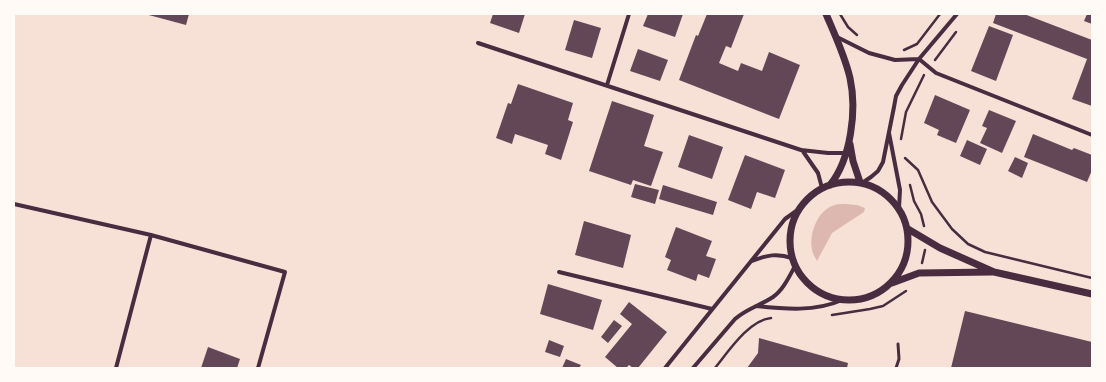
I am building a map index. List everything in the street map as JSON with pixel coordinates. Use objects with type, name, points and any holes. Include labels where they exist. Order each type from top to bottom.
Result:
[{"type":"street","points":[[607,84],[629,14]]},
{"type":"street","points":[[826,14],[836,37],[850,78],[852,92],[852,120],[846,153],[837,176],[830,185]]},
{"type":"street","points":[[861,183],[875,174],[883,162],[896,96],[919,59],[957,14]]},
{"type":"street","points":[[836,37],[869,53],[895,60],[919,59],[930,66],[936,73],[1092,135]]},
{"type":"street","points":[[478,43],[607,84],[801,150],[846,153]]},
{"type":"street","points":[[889,131],[900,190],[899,208]]},
{"type":"street","points":[[849,140],[853,161],[861,183]]},
{"type":"street","points":[[801,150],[818,173],[822,188]]},
{"type":"street","points":[[892,283],[902,268],[908,254],[909,241],[908,229],[904,218],[892,199],[876,188],[861,183],[839,182],[822,188],[805,201],[799,209],[792,224],[790,249],[795,266],[804,279],[815,290],[824,295],[842,300],[864,299],[876,294],[892,283],[919,273],[994,272]]},
{"type":"street","points":[[14,204],[152,235],[285,272],[258,368]]},
{"type":"street","points":[[665,368],[785,218],[799,209]]},
{"type":"street","points":[[908,229],[940,248],[994,272],[1092,294]]},
{"type":"street","points":[[116,368],[152,235]]},
{"type":"street","points":[[752,261],[767,255],[776,254],[792,258]]},
{"type":"street","points":[[692,368],[735,319],[742,313],[774,296],[788,280],[795,266]]},
{"type":"street","points":[[559,272],[712,309]]},
{"type":"street","points":[[756,306],[814,308],[828,306],[842,300]]},
{"type":"lane","points":[[896,368],[898,359],[898,344]]},
{"type":"path","points":[[840,14],[848,27],[858,36]]},
{"type":"path","points":[[902,51],[917,44],[940,14]]},
{"type":"path","points":[[902,145],[901,138],[906,112],[921,79],[959,29]]},
{"type":"path","points":[[904,152],[906,163]]},
{"type":"path","points":[[905,158],[918,170],[932,202],[952,229],[968,244],[985,252],[1092,278]]},
{"type":"path","points":[[910,181],[914,201],[924,222],[927,240]]},
{"type":"shaded area","points":[[835,205],[857,205],[865,208],[864,212],[832,233],[817,261],[812,252],[811,243],[815,224],[822,213],[827,209]]},
{"type":"building","points":[[145,14],[189,14],[186,25]]},
{"type":"building","points":[[493,14],[525,14],[519,33],[490,23]]},
{"type":"building","points":[[648,14],[683,14],[675,37],[643,26]]},
{"type":"building","points":[[707,14],[744,14],[731,48],[726,46],[719,63],[738,71],[741,63],[762,71],[769,52],[800,65],[779,119],[679,80],[696,35],[698,36]]},
{"type":"building","points":[[996,14],[1024,14],[1092,40],[1092,106],[1072,99],[1087,59],[993,23]]},
{"type":"building","points":[[1087,14],[1092,14],[1092,24],[1084,21]]},
{"type":"building","points":[[574,20],[601,28],[592,58],[565,50]]},
{"type":"building","points":[[989,26],[1013,35],[996,81],[971,71]]},
{"type":"building","points":[[638,49],[668,60],[660,81],[630,71]]},
{"type":"building","points":[[518,84],[573,103],[568,120],[573,122],[561,160],[545,154],[548,145],[515,134],[512,144],[496,138],[508,103],[511,104]]},
{"type":"building","points":[[935,95],[970,110],[956,143],[937,135],[939,130],[924,123]]},
{"type":"building","points":[[612,101],[654,115],[644,146],[663,152],[651,186],[633,180],[631,185],[589,171]]},
{"type":"building","points":[[989,110],[1016,121],[1002,153],[980,143],[987,128],[982,126]]},
{"type":"building","points":[[1033,134],[1072,150],[1074,148],[1092,155],[1092,170],[1087,182],[1024,157]]},
{"type":"building","points":[[689,135],[723,147],[712,179],[678,167]]},
{"type":"building","points":[[967,140],[987,149],[980,165],[960,156]]},
{"type":"building","points":[[745,155],[785,170],[775,198],[757,192],[751,209],[728,200]]},
{"type":"building","points":[[1015,157],[1028,163],[1022,178],[1008,171]]},
{"type":"building","points":[[635,184],[659,190],[655,204],[631,197]]},
{"type":"building","points":[[663,185],[717,202],[713,215],[659,199]]},
{"type":"building","points":[[584,221],[631,235],[623,268],[575,255]]},
{"type":"building","points":[[676,227],[712,241],[706,256],[716,259],[709,278],[698,274],[696,281],[667,270],[671,260],[665,257]]},
{"type":"building","points":[[548,284],[602,300],[593,330],[540,314]]},
{"type":"building","points":[[629,302],[667,332],[638,368],[633,368],[629,365],[626,368],[618,368],[605,357],[632,324],[620,314]]},
{"type":"building","points":[[965,311],[1092,342],[1092,368],[951,368]]},
{"type":"building","points":[[614,320],[622,326],[608,343],[601,337]]},
{"type":"building","points":[[759,338],[848,363],[847,368],[747,368],[758,353]]},
{"type":"building","points":[[549,340],[564,346],[560,357],[545,352]]},
{"type":"building","points":[[208,347],[240,359],[237,368],[201,368]]},
{"type":"building","points":[[566,359],[581,365],[579,368],[562,368]]}]
